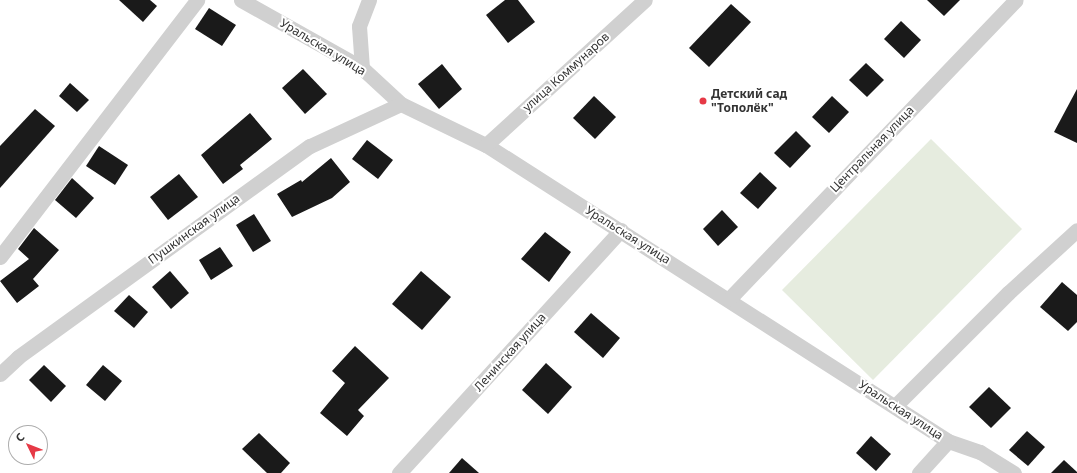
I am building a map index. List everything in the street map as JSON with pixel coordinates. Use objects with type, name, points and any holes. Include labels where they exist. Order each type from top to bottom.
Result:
[{"type":"street","points":[[0,257],[197,0]]},
{"type":"street","name":"Уральская улица","points":[[241,0],[362,68],[401,104],[486,145],[729,299],[948,441],[980,452],[1014,473]]},
{"type":"street","points":[[362,68],[359,26],[369,0]]},
{"type":"street","name":"улица Коммунаров","points":[[486,145],[646,0]]},
{"type":"street","name":"Центральная улица","points":[[729,299],[1016,0]]},
{"type":"street","name":"Пушкинская улица","points":[[0,374],[18,357],[310,146],[401,104]]},
{"type":"street","name":"Ленинская улица","points":[[399,473],[620,230]]},
{"type":"street","points":[[896,406],[1008,293],[1074,239]]},
{"type":"street","points":[[919,473],[948,441]]},
{"type":"shaded area","points":[[931,139],[1022,229],[873,380],[782,290]]},
{"type":"building","points":[[119,0],[150,0],[157,6],[143,22]]},
{"type":"building","points":[[505,0],[518,0],[535,22],[508,43],[486,15]]},
{"type":"building","points":[[927,0],[960,0],[944,16]]},
{"type":"building","points":[[731,4],[751,22],[709,67],[689,48]]},
{"type":"building","points":[[209,8],[236,25],[222,46],[195,29]]},
{"type":"building","points":[[901,21],[921,40],[904,58],[884,39]]},
{"type":"building","points":[[866,63],[884,80],[867,97],[849,80]]},
{"type":"building","points":[[442,64],[462,89],[439,109],[418,84]]},
{"type":"building","points":[[303,69],[327,94],[305,114],[282,88]]},
{"type":"building","points":[[70,83],[89,100],[77,112],[59,96]]},
{"type":"building","points":[[1077,89],[1077,143],[1054,132]]},
{"type":"building","points":[[594,96],[616,117],[595,139],[573,118]]},
{"type":"building","points":[[832,96],[849,112],[829,133],[812,117]]},
{"type":"building","points":[[35,109],[55,126],[0,188],[0,146]]},
{"type":"building","points":[[250,113],[272,139],[240,165],[243,169],[223,184],[201,155]]},
{"type":"building","points":[[796,131],[811,146],[790,168],[774,153]]},
{"type":"building","points":[[367,140],[393,160],[378,179],[352,159]]},
{"type":"building","points":[[99,146],[128,165],[115,185],[86,166]]},
{"type":"building","points":[[331,158],[350,182],[332,198],[292,217],[277,194],[301,180],[302,182]]},
{"type":"building","points":[[760,172],[777,188],[758,209],[740,193]]},
{"type":"building","points":[[179,174],[198,197],[168,220],[150,197]]},
{"type":"building","points":[[72,178],[94,198],[76,218],[55,200]]},
{"type":"building","points":[[722,210],[738,227],[718,246],[703,229]]},
{"type":"building","points":[[254,214],[271,241],[253,252],[236,225]]},
{"type":"building","points":[[34,228],[59,250],[33,279],[39,286],[17,303],[0,281],[29,259],[18,249]]},
{"type":"building","points":[[545,232],[571,252],[549,282],[521,259]]},
{"type":"building","points":[[220,247],[233,266],[211,280],[199,260]]},
{"type":"building","points":[[170,271],[189,293],[171,309],[152,287]]},
{"type":"building","points":[[421,271],[451,297],[422,330],[392,304]]},
{"type":"building","points":[[1062,282],[1077,295],[1077,322],[1068,331],[1040,307]]},
{"type":"building","points":[[129,295],[148,312],[134,328],[114,311]]},
{"type":"building","points":[[591,313],[620,338],[603,358],[574,332]]},
{"type":"building","points":[[355,346],[389,378],[358,410],[364,416],[347,436],[320,413],[345,383],[332,371]]},
{"type":"building","points":[[546,363],[572,387],[548,414],[522,390]]},
{"type":"building","points":[[44,365],[66,386],[51,402],[29,380]]},
{"type":"building","points":[[103,365],[122,381],[105,401],[86,385]]},
{"type":"building","points":[[989,387],[1011,408],[991,428],[969,407]]},
{"type":"building","points":[[1027,431],[1045,447],[1028,466],[1009,450]]},
{"type":"building","points":[[259,433],[290,463],[281,473],[267,473],[242,449]]},
{"type":"building","points":[[871,436],[891,454],[876,471],[856,453]]},
{"type":"building","points":[[462,458],[479,473],[449,473]]},
{"type":"building","points":[[1064,460],[1077,473],[1051,473]]},
{"type":"place","name":"Детский сад \"Тополёк\"","points":[[703,101]]}]
